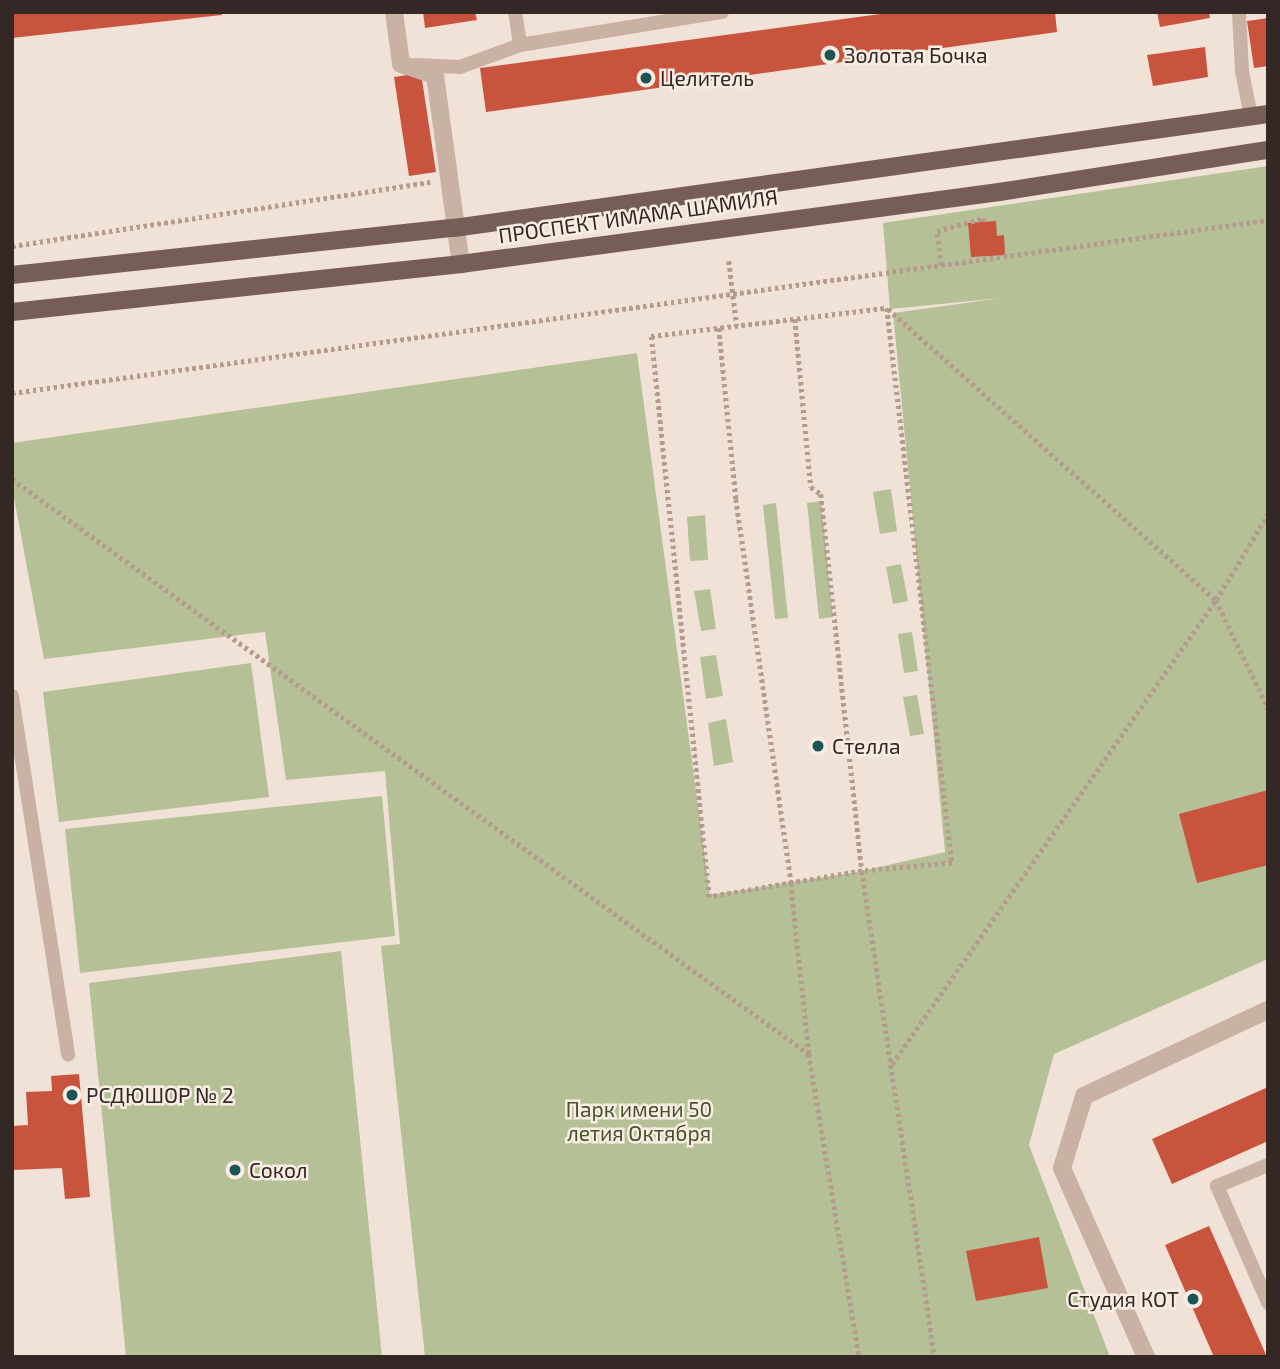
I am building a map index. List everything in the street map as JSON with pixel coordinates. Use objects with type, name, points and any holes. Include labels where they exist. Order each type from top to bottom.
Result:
[{"type":"main road","name":"ПРОСПЕКТ ИМАМА ШАМИЛЯ","points":[[12,275],[454,228],[1259,116]]},
{"type":"main road","name":"ПРОСПЕКТ ИМАМА ШАМИЛЯ","points":[[12,312],[461,264],[999,192],[1268,150]]},
{"type":"street","points":[[394,12],[401,64],[435,75],[461,264]]},
{"type":"street","points":[[1146,1357],[1062,1168],[1084,1096],[1268,1010]]},
{"type":"lane","points":[[515,12],[520,45]]},
{"type":"lane","points":[[401,64],[460,67],[520,45],[722,12]]},
{"type":"lane","points":[[1239,12],[1242,71],[1259,116]]},
{"type":"lane","points":[[12,696],[68,1055]]},
{"type":"lane","points":[[1268,1165],[1217,1186],[1268,1303]]},
{"type":"path","points":[[12,246],[451,179]]},
{"type":"path","points":[[941,265],[937,231],[984,218],[984,222]]},
{"type":"path","points":[[12,393],[1268,220]]},
{"type":"path","points":[[729,261],[737,326]]},
{"type":"path","points":[[887,308],[952,863],[862,871],[709,897],[651,336],[887,308],[1216,600],[1268,708]]},
{"type":"path","points":[[795,319],[811,487],[821,494],[862,871],[935,1357]]},
{"type":"path","points":[[719,328],[736,499],[791,883],[809,1054],[859,1357]]},
{"type":"path","points":[[12,479],[809,1054]]},
{"type":"path","points":[[891,1064],[1216,600],[1268,514]]},
{"type":"green space","name":"Парк имени 50 летия Октября","points":[[1268,166],[1268,959],[1054,1054],[1029,1145],[1110,1357],[425,1357],[381,946],[400,944],[385,771],[286,780],[265,632],[44,659],[12,487],[12,443],[637,353],[710,895],[862,871],[945,852],[893,313],[1002,298],[890,309],[883,223]]},
{"type":"green space","points":[[891,489],[897,531],[880,534],[873,492]]},
{"type":"green space","points":[[821,501],[833,617],[819,619],[807,503]]},
{"type":"green space","points":[[776,503],[788,618],[775,619],[763,505]]},
{"type":"green space","points":[[705,515],[708,560],[690,561],[687,517]]},
{"type":"green space","points":[[901,564],[908,601],[893,604],[886,567]]},
{"type":"green space","points":[[710,589],[716,629],[701,631],[694,591]]},
{"type":"green space","points":[[912,632],[918,671],[904,673],[898,634]]},
{"type":"green space","points":[[716,655],[723,696],[706,699],[700,657]]},
{"type":"green space","points":[[251,663],[269,797],[59,822],[43,692]]},
{"type":"green space","points":[[917,695],[924,734],[910,736],[903,697]]},
{"type":"green space","points":[[726,719],[733,762],[714,766],[708,723]]},
{"type":"green space","points":[[382,796],[395,936],[80,973],[65,829]]},
{"type":"green space","name":"Сокол","points":[[341,951],[382,1357],[126,1357],[89,983]]},
{"type":"building","points":[[12,12],[221,12],[222,15],[12,38]]},
{"type":"building","points":[[423,12],[475,12],[477,20],[425,28]]},
{"type":"building","points":[[895,12],[1055,12],[1057,32],[486,112],[480,68]]},
{"type":"building","points":[[1157,12],[1209,12],[1210,18],[1160,27]]},
{"type":"building","points":[[1268,18],[1268,66],[1254,68],[1247,21]]},
{"type":"building","points":[[1205,47],[1208,77],[1153,86],[1147,55]]},
{"type":"building","points":[[421,73],[436,172],[409,176],[394,77]]},
{"type":"building","points":[[996,221],[997,236],[1004,235],[1005,255],[971,257],[968,223]]},
{"type":"building","points":[[1268,790],[1268,865],[1197,883],[1179,814]]},
{"type":"building","points":[[79,1074],[90,1197],[65,1199],[62,1168],[12,1170],[12,1126],[28,1125],[26,1092],[52,1091],[51,1076]]},
{"type":"building","points":[[1268,1087],[1268,1141],[1172,1184],[1152,1139]]},
{"type":"building","points":[[1209,1226],[1267,1357],[1214,1357],[1165,1245]]},
{"type":"building","points":[[1039,1237],[1048,1288],[976,1301],[966,1251]]},
{"type":"place","name":"Золотая Бочка","points":[[830,55]]},
{"type":"place","name":"Целитель","points":[[646,78]]},
{"type":"place","name":"Стелла","points":[[818,746]]},
{"type":"place","name":"РСДЮШОР № 2","points":[[72,1095]]},
{"type":"place","name":"Сокол","points":[[235,1170]]},
{"type":"place","name":"Студия КОТ","points":[[1193,1299]]}]
